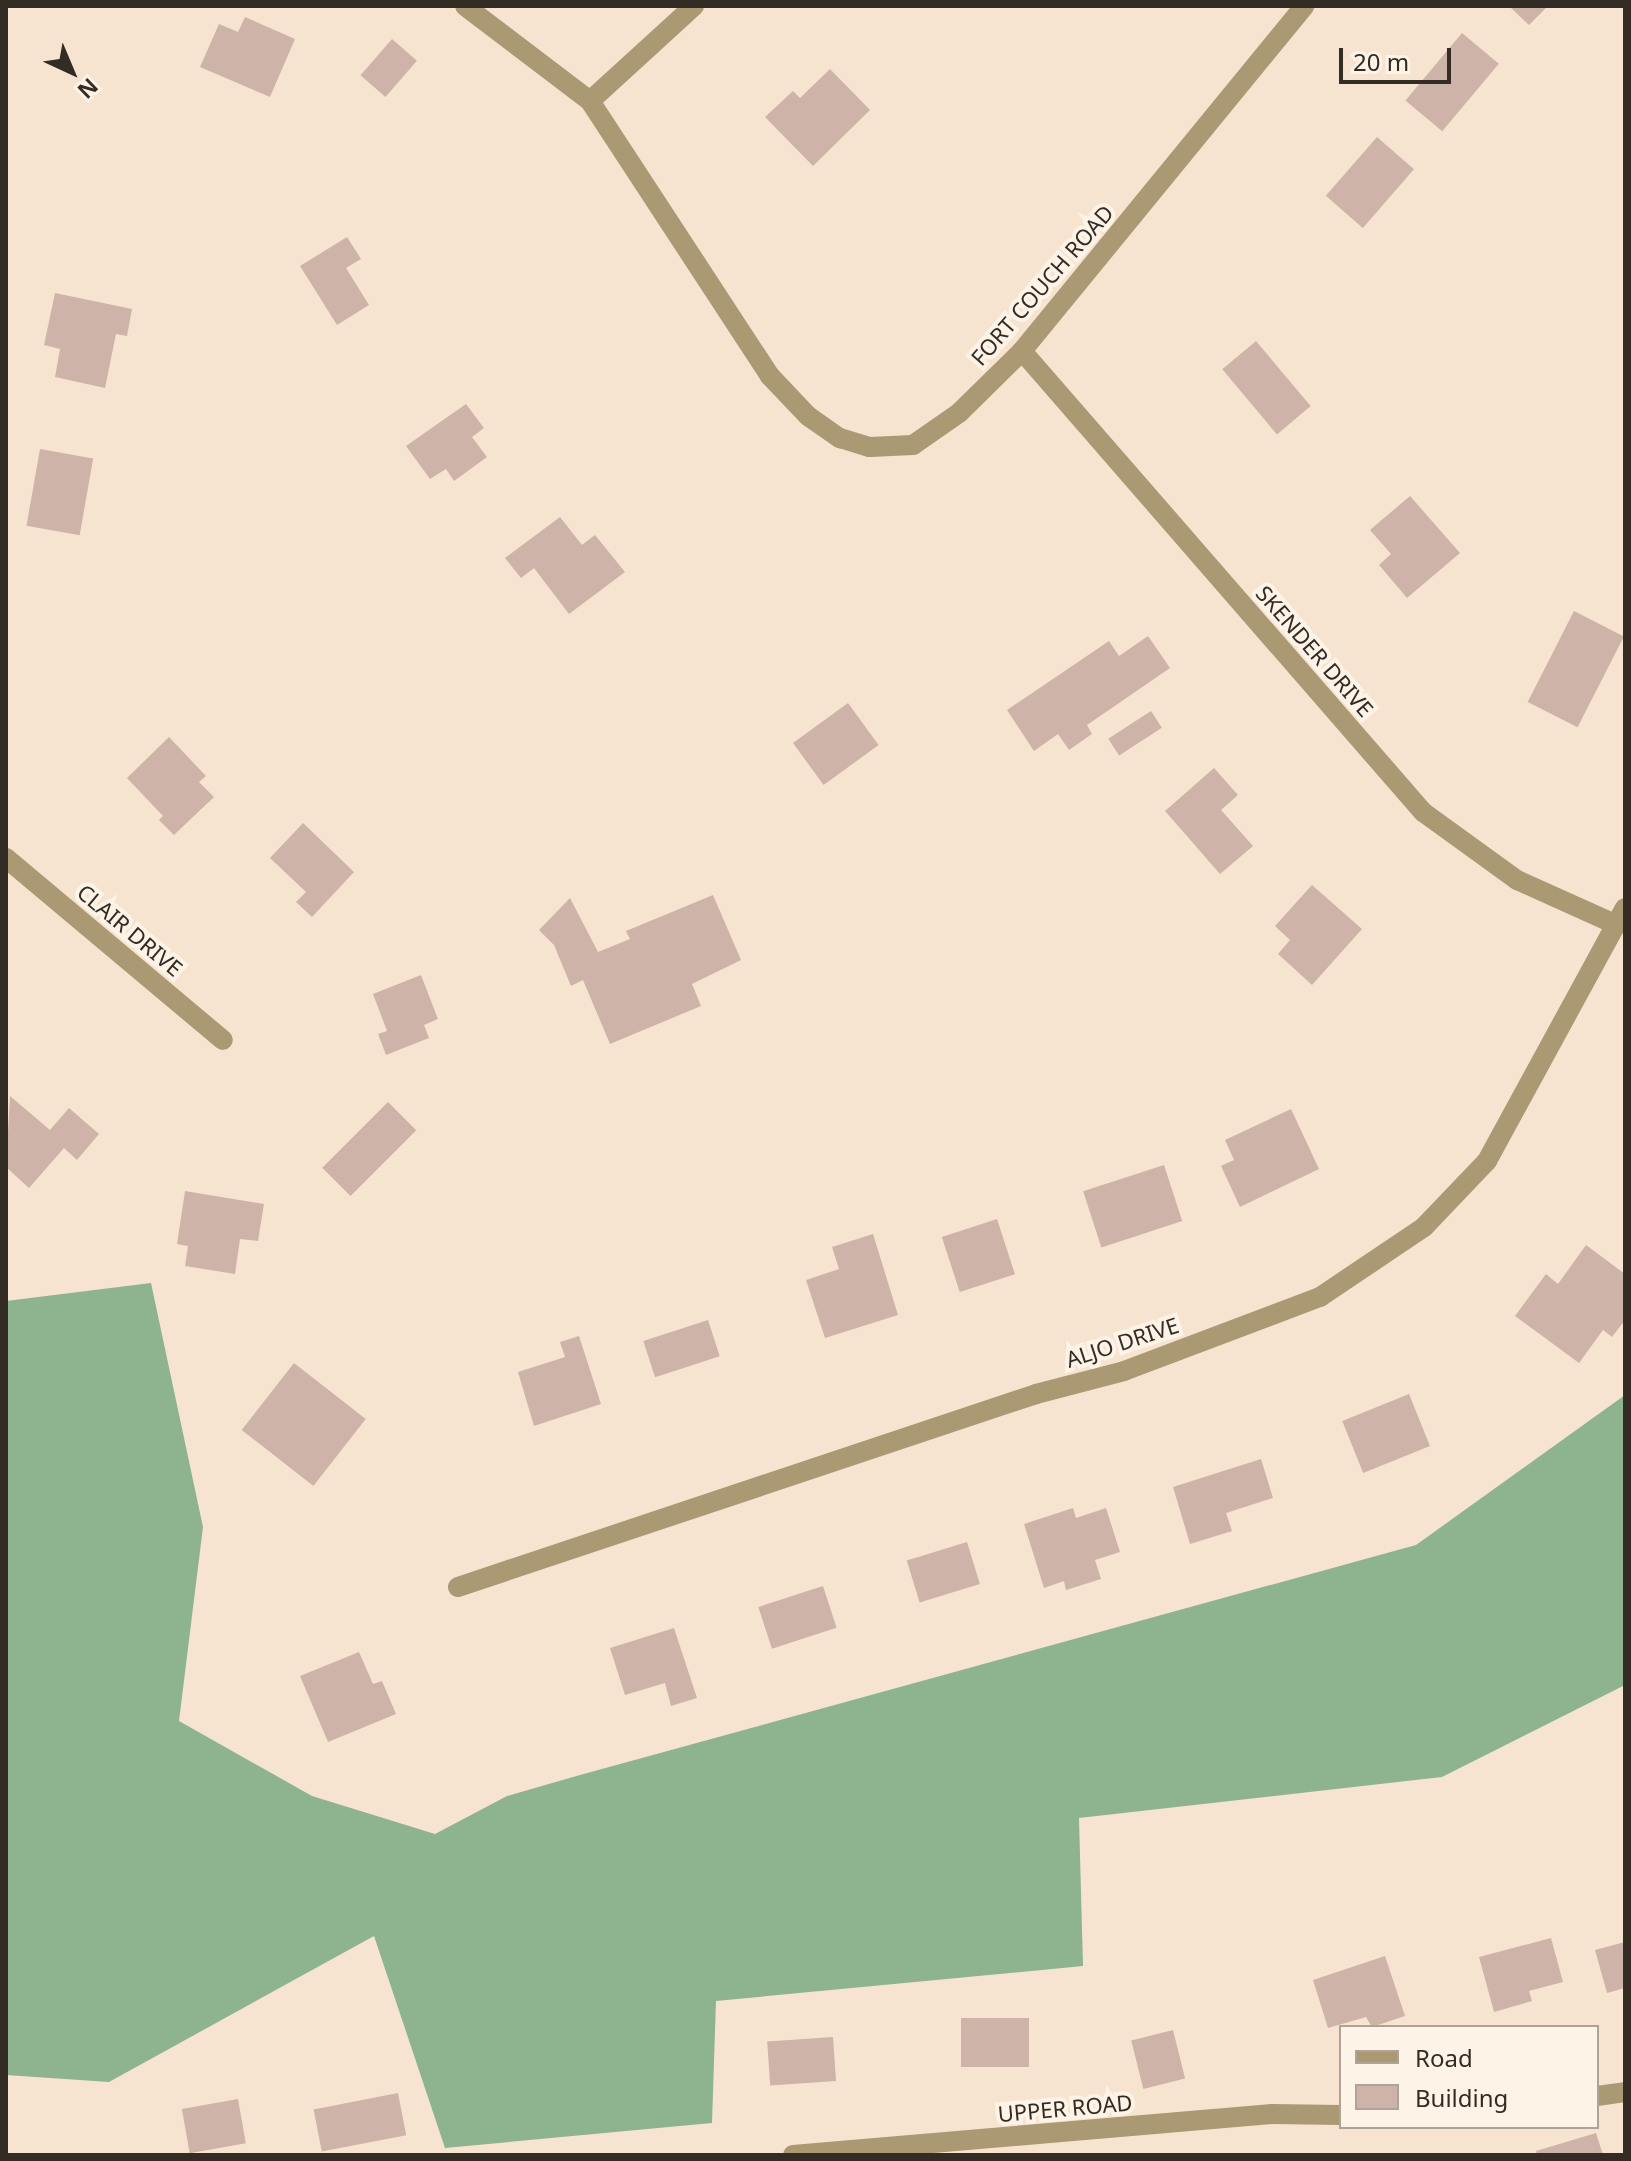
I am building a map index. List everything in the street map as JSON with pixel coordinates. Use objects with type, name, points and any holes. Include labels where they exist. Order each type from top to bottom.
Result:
[{"type":"street","name":"FORT COUCH ROAD","points":[[465,6],[590,101],[770,376],[808,416],[840,438],[870,447],[913,445],[959,413],[1022,351],[1304,6]]},
{"type":"street","points":[[590,101],[694,6]]},
{"type":"street","name":"SKENDER DRIVE","points":[[1022,351],[1423,812],[1517,880],[1621,917]]},
{"type":"street","name":"CLAIR DRIVE","points":[[6,858],[223,1040]]},
{"type":"street","name":"ALJO DRIVE","points":[[458,1587],[1036,1394],[1124,1371],[1320,1297],[1424,1227],[1487,1161],[1621,917]]},
{"type":"street","points":[[1599,2096],[1625,2092]]},
{"type":"street","name":"UPPER ROAD","points":[[793,2155],[1272,2114],[1339,2115]]},
{"type":"green space","points":[[151,1283],[203,1527],[179,1721],[312,1796],[435,1834],[507,1796],[1416,1545],[1625,1395],[1625,1685],[1442,1777],[1079,1818],[1083,1966],[716,2001],[712,2123],[445,2148],[374,1936],[109,2082],[6,2075],[6,1301]]},
{"type":"building","points":[[1509,6],[1548,6],[1529,25]]},
{"type":"building","points":[[245,17],[295,39],[270,97],[200,67],[219,24],[238,32]]},
{"type":"building","points":[[1462,33],[1499,64],[1442,131],[1405,100]]},
{"type":"building","points":[[392,39],[417,61],[385,97],[361,75]]},
{"type":"building","points":[[830,69],[870,110],[813,166],[765,117],[793,91],[800,98]]},
{"type":"building","points":[[1377,137],[1414,169],[1363,228],[1326,196]]},
{"type":"building","points":[[347,237],[361,259],[346,268],[369,305],[337,325],[300,266]]},
{"type":"building","points":[[55,293],[132,309],[127,336],[116,334],[105,388],[55,377],[60,349],[44,345]]},
{"type":"building","points":[[1256,341],[1311,406],[1277,434],[1222,369]]},
{"type":"building","points":[[466,404],[484,428],[472,437],[487,457],[454,481],[446,469],[430,479],[406,446]]},
{"type":"building","points":[[40,449],[93,458],[80,535],[26,526]]},
{"type":"building","points":[[1410,496],[1460,553],[1407,598],[1379,565],[1391,554],[1370,530]]},
{"type":"building","points":[[560,517],[582,545],[595,535],[625,572],[569,614],[534,568],[521,578],[505,558]]},
{"type":"building","points":[[1574,611],[1624,636],[1578,727],[1528,702]]},
{"type":"building","points":[[1148,636],[1170,668],[1087,725],[1092,734],[1069,750],[1058,734],[1034,751],[1007,710],[1109,641],[1119,656]]},
{"type":"building","points":[[848,703],[879,745],[824,785],[793,743]]},
{"type":"building","points":[[1151,711],[1162,728],[1119,756],[1108,739]]},
{"type":"building","points":[[169,737],[206,776],[199,782],[214,797],[174,835],[159,820],[163,816],[127,778]]},
{"type":"building","points":[[1214,768],[1238,795],[1221,810],[1253,846],[1220,874],[1165,811]]},
{"type":"building","points":[[303,823],[354,872],[312,917],[296,902],[306,892],[270,858]]},
{"type":"building","points":[[1312,885],[1362,929],[1312,985],[1278,954],[1290,940],[1275,926]]},
{"type":"building","points":[[713,895],[741,960],[692,984],[701,1006],[610,1044],[583,980],[571,986],[554,945],[539,930],[570,898],[598,952],[630,939],[626,931]]},
{"type":"building","points":[[421,975],[438,1019],[424,1025],[429,1038],[386,1055],[378,1034],[387,1031],[373,994]]},
{"type":"building","points":[[10,1096],[50,1130],[69,1108],[99,1134],[77,1160],[64,1148],[29,1188],[6,1167]]},
{"type":"building","points":[[388,1102],[416,1130],[351,1196],[322,1168]]},
{"type":"building","points":[[1291,1109],[1319,1169],[1240,1207],[1221,1166],[1234,1160],[1225,1140]]},
{"type":"building","points":[[1164,1165],[1182,1221],[1101,1247],[1083,1191]]},
{"type":"building","points":[[185,1191],[264,1204],[258,1241],[240,1239],[235,1274],[185,1266],[188,1246],[177,1244]]},
{"type":"building","points":[[997,1219],[1015,1274],[960,1292],[942,1237]]},
{"type":"building","points":[[873,1234],[898,1315],[825,1338],[806,1280],[839,1269],[832,1247]]},
{"type":"building","points":[[1586,1245],[1625,1274],[1625,1320],[1612,1337],[1603,1330],[1579,1363],[1515,1316],[1546,1274],[1558,1284]]},
{"type":"building","points":[[708,1320],[720,1356],[655,1377],[643,1341]]},
{"type":"building","points":[[579,1336],[601,1404],[534,1426],[518,1372],[565,1357],[560,1342]]},
{"type":"building","points":[[294,1363],[366,1419],[313,1486],[242,1430]]},
{"type":"building","points":[[1409,1394],[1430,1446],[1363,1473],[1342,1421]]},
{"type":"building","points":[[1261,1459],[1273,1498],[1226,1513],[1232,1531],[1190,1544],[1173,1487]]},
{"type":"building","points":[[1073,1508],[1076,1518],[1106,1508],[1120,1552],[1095,1560],[1101,1579],[1066,1590],[1064,1581],[1044,1588],[1024,1524]]},
{"type":"building","points":[[967,1542],[980,1584],[920,1602],[907,1560]]},
{"type":"building","points":[[823,1586],[837,1628],[772,1649],[758,1607]]},
{"type":"building","points":[[674,1628],[697,1698],[671,1706],[665,1683],[625,1695],[610,1648]]},
{"type":"building","points":[[359,1652],[373,1684],[382,1681],[396,1714],[328,1742],[300,1676]]},
{"type":"building","points":[[1551,1938],[1563,1982],[1529,1991],[1532,2001],[1494,2012],[1479,1957]]},
{"type":"building","points":[[1625,1942],[1625,1988],[1607,1993],[1595,1950]]},
{"type":"building","points":[[1385,1956],[1405,2016],[1378,2025],[1371,2025],[1366,2017],[1328,2028],[1313,1980]]},
{"type":"building","points":[[961,2018],[1029,2018],[1029,2067],[961,2067]]},
{"type":"building","points":[[1173,2030],[1185,2079],[1143,2089],[1131,2040]]},
{"type":"building","points":[[833,2037],[836,2081],[770,2085],[767,2042]]},
{"type":"building","points":[[398,2093],[406,2135],[322,2152],[314,2109]]},
{"type":"building","points":[[238,2099],[246,2143],[190,2153],[182,2109]]},
{"type":"building","points":[[1596,2133],[1603,2155],[1537,2155],[1536,2151]]}]
